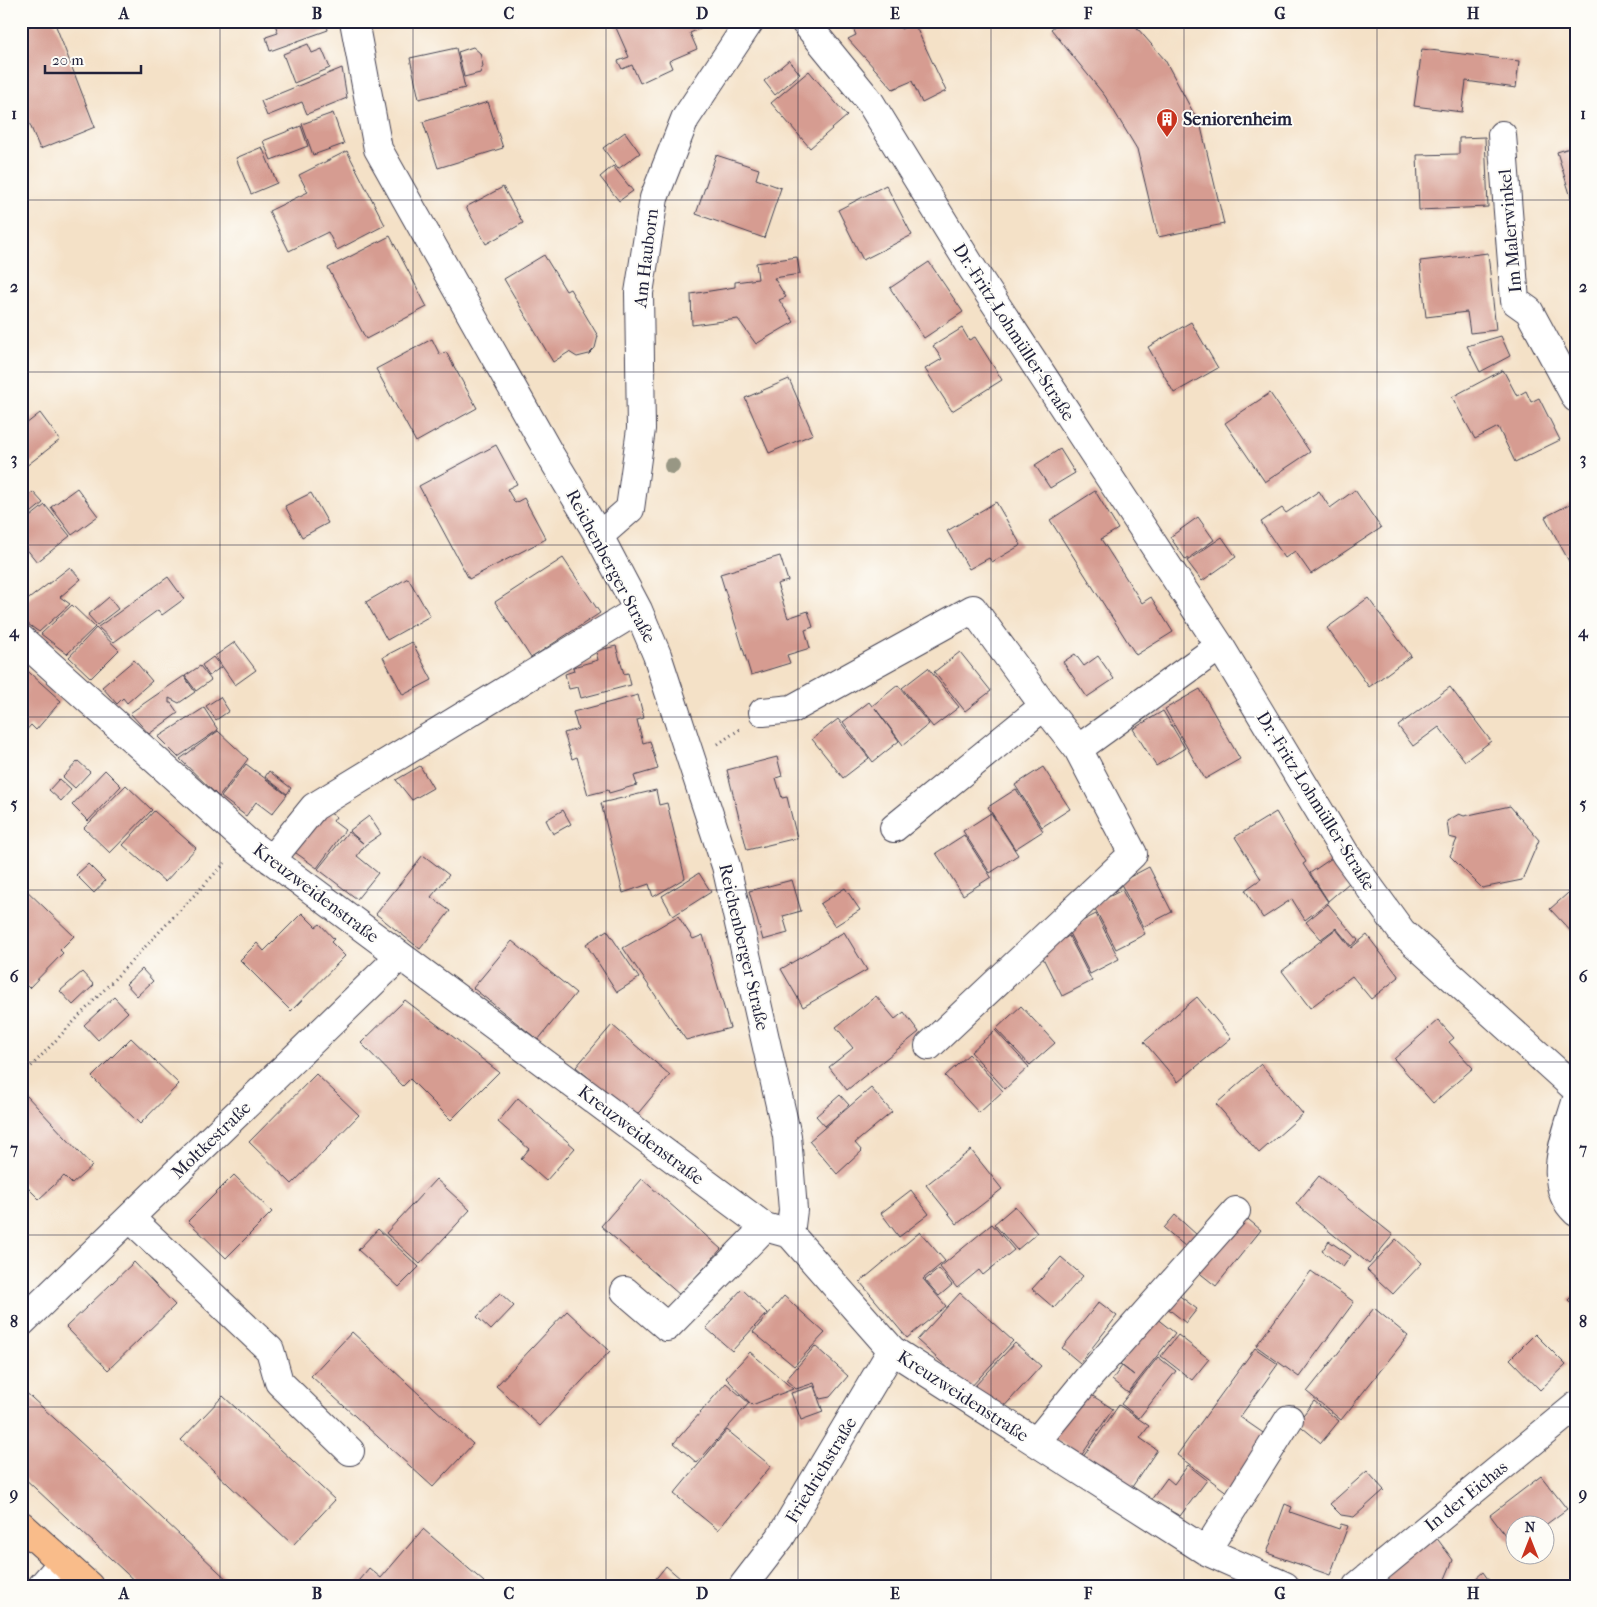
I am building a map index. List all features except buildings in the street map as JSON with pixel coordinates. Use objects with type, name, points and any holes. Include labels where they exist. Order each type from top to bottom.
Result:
[{"type":"main road","points":[[21,1525],[89,1586]]},
{"type":"street","name":"Reichenberger Straße","points":[[354,21],[378,149],[549,453],[599,536],[638,610],[657,655],[726,866],[787,1136],[793,1210],[778,1230]]},
{"type":"street","name":"Am Hauborn","points":[[599,536],[630,509],[641,429],[639,293],[654,198],[686,120],[750,21]]},
{"type":"street","name":"Dr.-Fritz-Lohmüller-Straße","points":[[804,21],[870,102],[972,268],[1220,646],[1346,855],[1402,932],[1576,1089]]},
{"type":"street","name":"Im Malerwinkel","points":[[1502,134],[1515,301],[1529,311],[1576,398]]},
{"type":"street","points":[[763,712],[792,709],[973,609],[1078,749],[1133,854],[929,1046]]},
{"type":"street","points":[[271,860],[314,808],[638,610]]},
{"type":"street","name":"Kreuzweidenstraße","points":[[21,639],[246,841],[400,956],[778,1230],[892,1350],[1206,1551],[1276,1584]]},
{"type":"street","points":[[1078,749],[1220,646]]},
{"type":"street","points":[[894,828],[1044,706]]},
{"type":"street","name":"Moltkestraße","points":[[21,1323],[400,956]]},
{"type":"street","points":[[1576,1102],[1559,1165],[1565,1202],[1576,1212]]},
{"type":"street","points":[[1036,1442],[1089,1377],[1236,1211]]},
{"type":"street","points":[[130,1218],[270,1350],[279,1382],[350,1451]]},
{"type":"street","points":[[625,1291],[667,1327],[778,1230]]},
{"type":"street","name":"Friedrichstraße","points":[[743,1586],[780,1538],[892,1350]]},
{"type":"street","name":"In der Eichas","points":[[1357,1586],[1576,1406]]},
{"type":"street","points":[[1206,1551],[1289,1419]]},
{"type":"street","points":[[42,1586],[63,1562]]},
{"type":"path","points":[[693,761],[763,712]]},
{"type":"path","points":[[21,1077],[246,841]]},
{"type":"place","name":"Seniorenheim","points":[[1167,138]]}]
